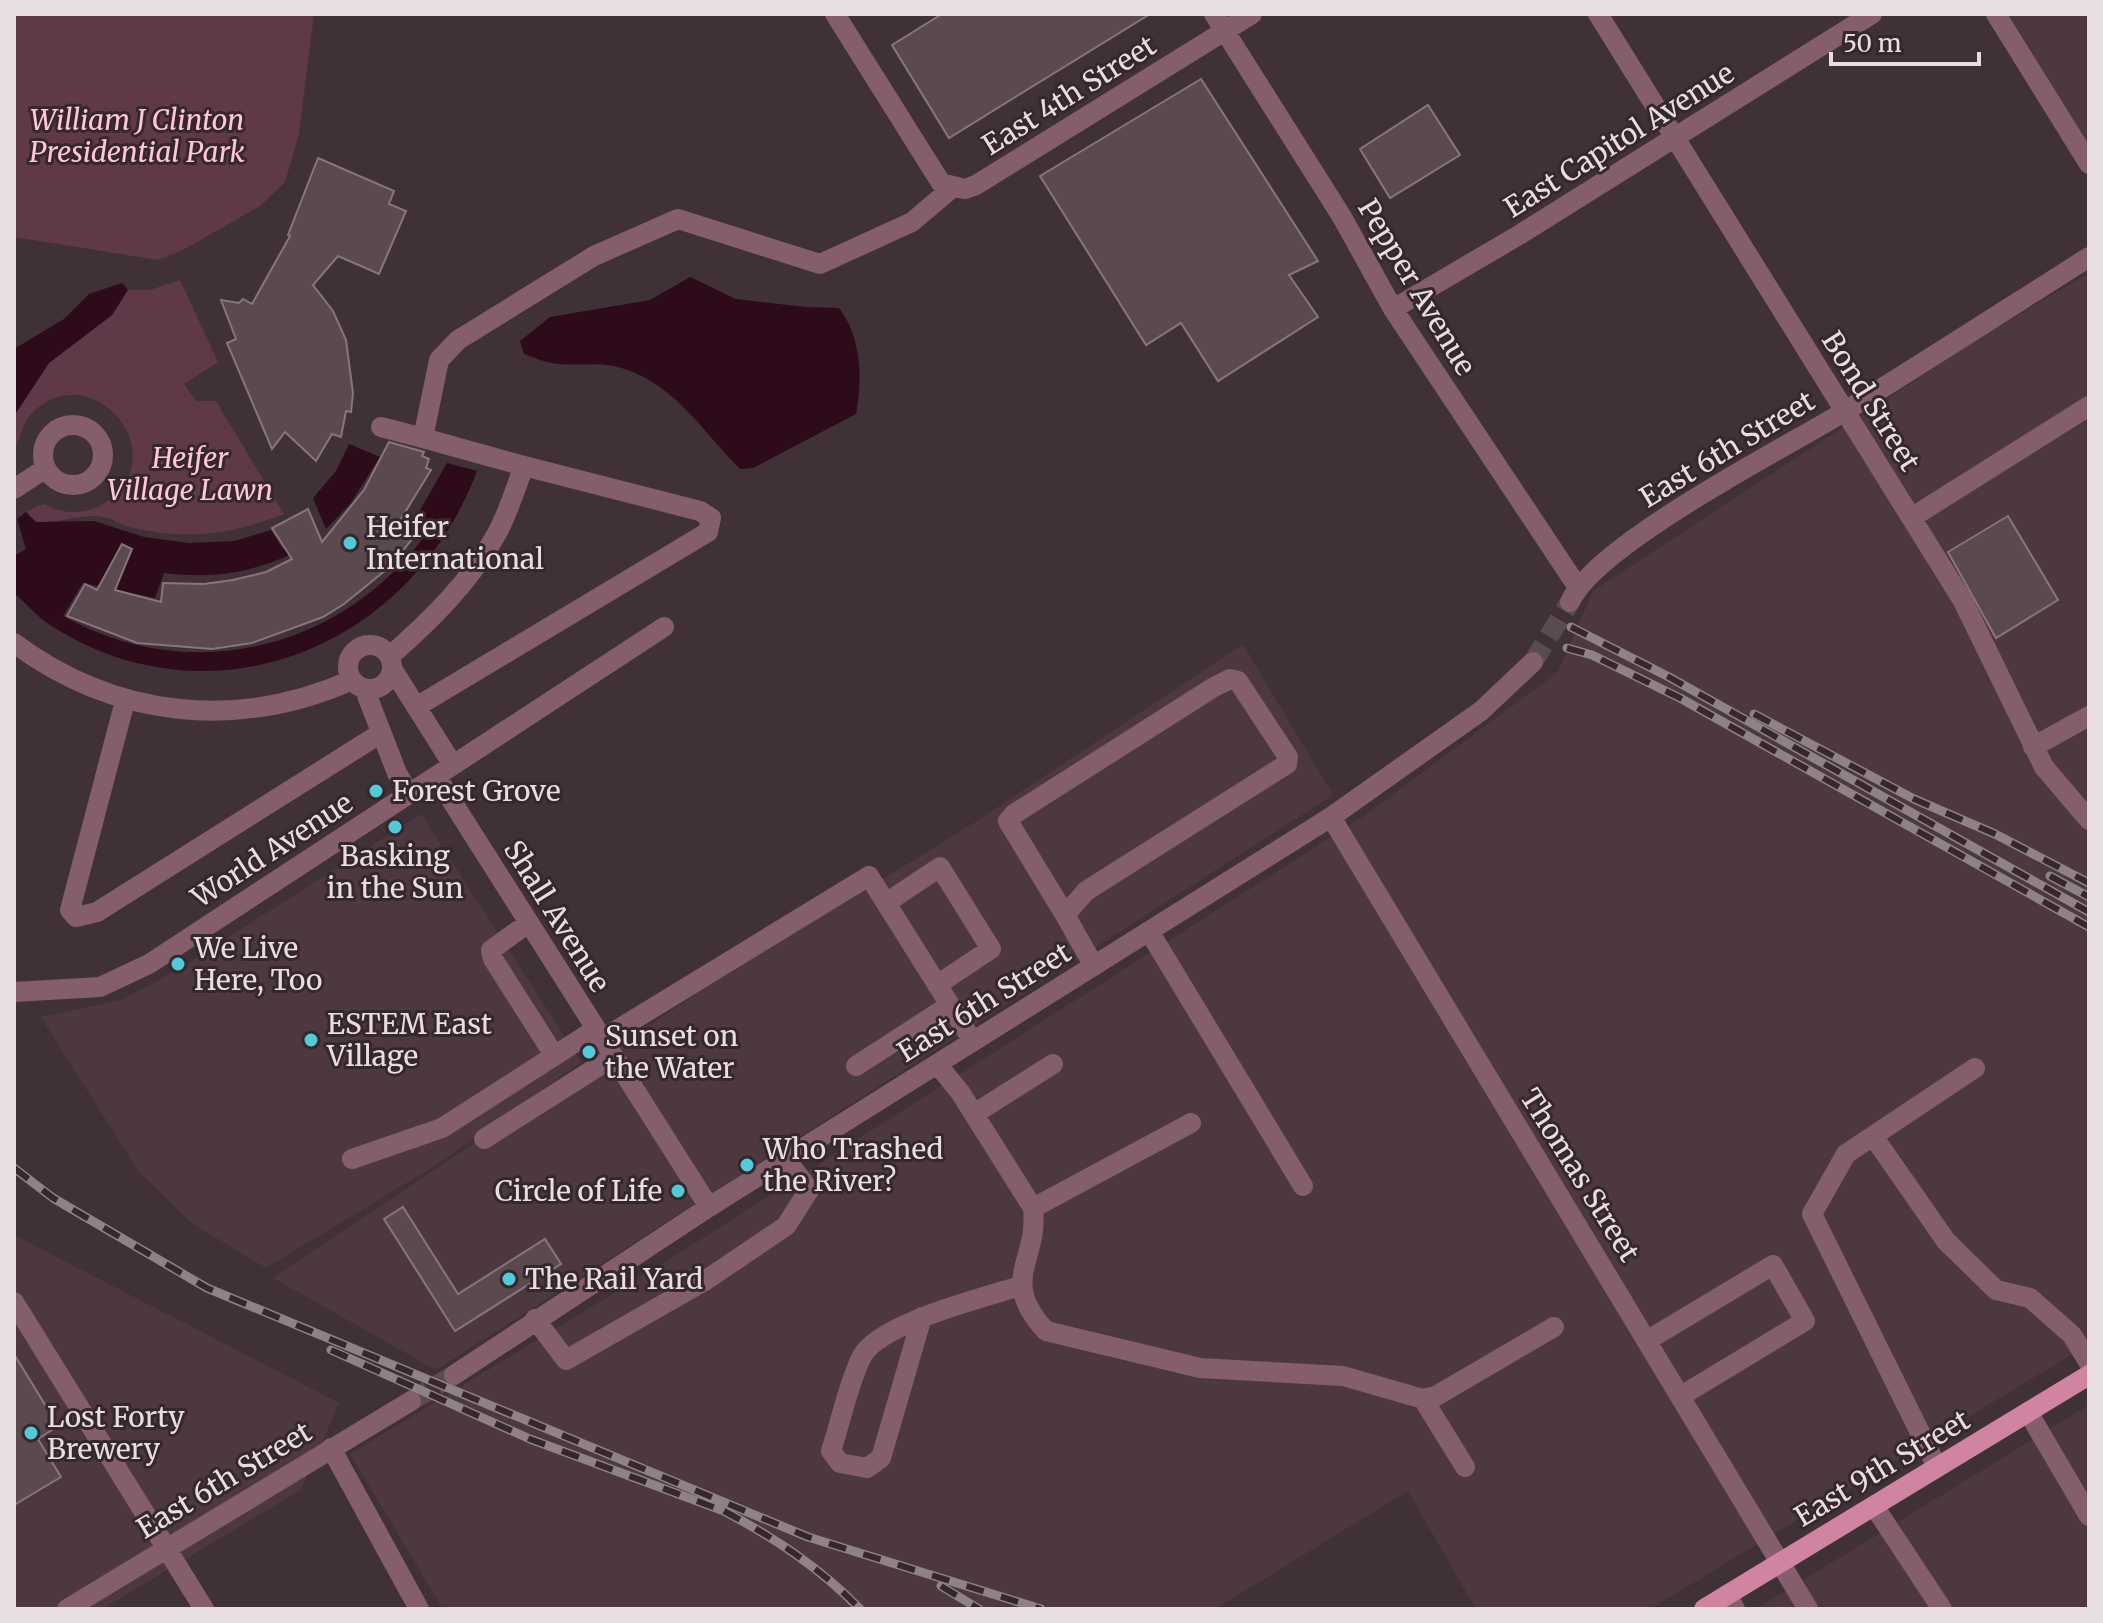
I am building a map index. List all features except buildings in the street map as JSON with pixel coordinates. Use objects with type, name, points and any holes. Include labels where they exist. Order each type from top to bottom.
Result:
[{"type":"main road","name":"East 9th Street","points":[[1704,1609],[1731,1602],[1779,1563],[2089,1375]]},
{"type":"street","points":[[423,438],[439,360],[458,340],[594,256],[678,219],[820,264],[912,222],[952,188],[941,183],[835,14]]},
{"type":"street","name":"East 4th Street","points":[[952,188],[976,185],[1219,22],[1252,14]]},
{"type":"street","name":"Bond Street","points":[[1598,14],[1911,518],[1992,655],[2033,747],[2067,797],[2089,820]]},
{"type":"street","name":"East Capitol Avenue","points":[[1393,309],[1519,235],[1872,14]]},
{"type":"street","points":[[1996,14],[2089,164]]},
{"type":"street","name":"Pepper Avenue","points":[[1219,22],[1342,217],[1393,309],[1573,594]]},
{"type":"street","name":"East 6th Street","points":[[1573,594],[1629,541],[2089,257]]},
{"type":"street","points":[[1911,518],[2089,406]]},
{"type":"street","points":[[381,427],[700,511],[711,518],[708,532],[416,707]]},
{"type":"street","points":[[14,643],[71,678],[125,701],[186,711],[248,709],[311,698],[358,684],[379,687],[391,663],[469,575],[496,534],[524,466]]},
{"type":"street","points":[[14,489],[46,468]]},
{"type":"street","name":"World Avenue","points":[[14,992],[100,987],[149,964],[664,627]]},
{"type":"street","points":[[391,663],[375,645],[357,648],[347,668],[358,684],[409,794]]},
{"type":"street","name":"East 6th Street","points":[[454,1375],[709,1207],[1331,817],[1481,711],[1533,662]]},
{"type":"street","name":"Shall Avenue","points":[[391,663],[527,924],[709,1207]]},
{"type":"street","points":[[1065,915],[1086,891],[1287,764],[1288,757],[1238,681],[1230,679],[1214,687],[1014,814],[1008,821],[1094,966]]},
{"type":"street","points":[[125,701],[70,910],[76,917],[97,912],[381,733]]},
{"type":"street","points":[[2033,747],[2089,716]]},
{"type":"street","name":"Thomas Street","points":[[1331,817],[1808,1609]]},
{"type":"street","points":[[886,903],[940,867],[984,937],[991,949],[937,985]]},
{"type":"street","points":[[352,1159],[442,1128],[554,1055],[599,1034],[869,876],[972,1040]]},
{"type":"street","points":[[527,924],[491,950],[493,959],[554,1055]]},
{"type":"street","points":[[1149,931],[1303,1186]]},
{"type":"street","points":[[856,1066],[950,1005]]},
{"type":"street","points":[[484,1139],[613,1057]]},
{"type":"street","points":[[937,1064],[974,1114],[1033,1208],[1035,1225],[1020,1286],[1034,1318],[1046,1331],[1200,1368],[1343,1376],[1423,1399],[1436,1396],[1554,1327]]},
{"type":"street","points":[[974,1114],[1053,1064]]},
{"type":"street","points":[[1937,1467],[1812,1214],[1846,1154],[1975,1068]]},
{"type":"street","points":[[1033,1208],[1191,1123]]},
{"type":"street","points":[[1873,1136],[1946,1241],[1996,1290],[2030,1298],[2072,1335],[2089,1363]]},
{"type":"street","points":[[535,1319],[566,1360],[706,1280],[786,1226],[809,1190],[786,1159]]},
{"type":"street","points":[[1648,1340],[1773,1265],[1805,1321],[1681,1396]]},
{"type":"street","points":[[922,1317],[881,1458],[867,1468],[840,1463],[831,1451],[863,1355],[877,1339],[922,1317],[1020,1286]]},
{"type":"street","points":[[14,1302],[204,1609]]},
{"type":"street","points":[[1423,1399],[1465,1467]]},
{"type":"street","name":"East 6th Street","points":[[67,1609],[411,1401]]},
{"type":"street","points":[[2028,1412],[2089,1516]]},
{"type":"street","points":[[331,1448],[409,1605]]},
{"type":"street","points":[[1874,1506],[1942,1609]]},
{"type":"shaded area","points":[[2009,14],[2089,14],[2089,146]]},
{"type":"shaded area","points":[[2089,273],[2089,1344],[1650,1609],[1476,1609],[1408,1491],[1215,1609],[443,1609],[350,1454],[678,1254],[1364,816],[1558,672],[1593,591],[1986,334]]},
{"type":"shaded area","points":[[690,277],[736,299],[839,308],[856,345],[859,387],[856,414],[753,468],[740,469],[670,394],[635,373],[600,364],[555,363],[524,354],[520,341],[550,317],[650,300]]},
{"type":"shaded area","points":[[122,283],[128,290],[112,315],[49,363],[14,416],[14,349],[64,319],[89,294]]},
{"type":"shaded area","points":[[349,444],[380,457],[350,504],[326,529],[313,498],[336,471]]},
{"type":"shaded area","points":[[447,463],[477,471],[447,532],[406,584],[356,624],[300,653],[240,669],[176,670],[112,656],[50,625],[14,593],[14,556],[26,549],[17,519],[26,512],[36,522],[94,521],[144,537],[189,543],[235,541],[271,530],[283,549],[291,546],[294,553],[231,573],[164,573],[155,598],[83,583],[63,616],[110,637],[159,649],[208,652],[256,646],[302,632],[346,610],[386,579],[421,541],[410,531],[412,524]]},
{"type":"shaded area","points":[[1243,644],[1333,795],[436,1370],[273,1278],[699,992],[974,823]]},
{"type":"shaded area","name":"ESTEM East Village","points":[[421,814],[581,1062],[436,1165],[266,1268],[193,1224],[139,1172],[41,1017],[122,1000],[182,967]]},
{"type":"shaded area","points":[[14,1235],[339,1403],[301,1490],[102,1609],[14,1609]]},
{"type":"shaded area","points":[[2089,1405],[2089,1609],[1756,1609]]},
{"type":"green space","name":"William J Clinton Presidential Park","points":[[14,14],[314,14],[299,134],[285,182],[260,206],[183,250],[158,260],[14,237]]},
{"type":"green space","name":"Heifer Village Lawn","points":[[180,280],[218,362],[184,384],[196,401],[216,401],[284,514],[245,527],[206,534],[147,531],[95,516],[36,522],[26,512],[43,504],[75,512],[95,508],[108,501],[126,481],[133,459],[129,437],[118,417],[100,402],[79,395],[56,397],[29,416],[14,450],[14,416],[49,363],[112,315],[128,290],[150,290]]},
{"type":"tunnel","points":[[1533,662],[1570,602]]},
{"type":"tunnel","points":[[411,1401],[454,1375]]},
{"type":"railway","points":[[1571,627],[1669,677],[2089,912]]},
{"type":"railway","points":[[1567,648],[1592,655],[1680,698],[2089,927]]},
{"type":"railway","points":[[1754,714],[1914,799],[1995,834],[2089,883]]},
{"type":"railway","points":[[2050,876],[2089,897]]},
{"type":"railway","points":[[14,1168],[53,1198],[207,1288],[808,1537],[1041,1609]]},
{"type":"railway","points":[[331,1350],[530,1439],[724,1511]]},
{"type":"railway","points":[[724,1511],[796,1555],[860,1609]]},
{"type":"railway","points":[[941,1586],[979,1609]]},
{"type":"place","name":"Heifer International","points":[[350,543]]},
{"type":"place","name":"Forest Grove","points":[[376,791]]},
{"type":"place","name":"Basking in the Sun","points":[[395,827]]},
{"type":"place","name":"We Live Here, Too","points":[[178,964]]},
{"type":"place","name":"ESTEM East Village","points":[[311,1040]]},
{"type":"place","name":"Sunset on the Water","points":[[589,1052]]},
{"type":"place","name":"Who Trashed the River?","points":[[747,1165]]},
{"type":"place","name":"Circle of Life","points":[[678,1191]]},
{"type":"place","name":"The Rail Yard","points":[[509,1279]]},
{"type":"place","name":"Lost Forty Brewery","points":[[31,1433]]}]
